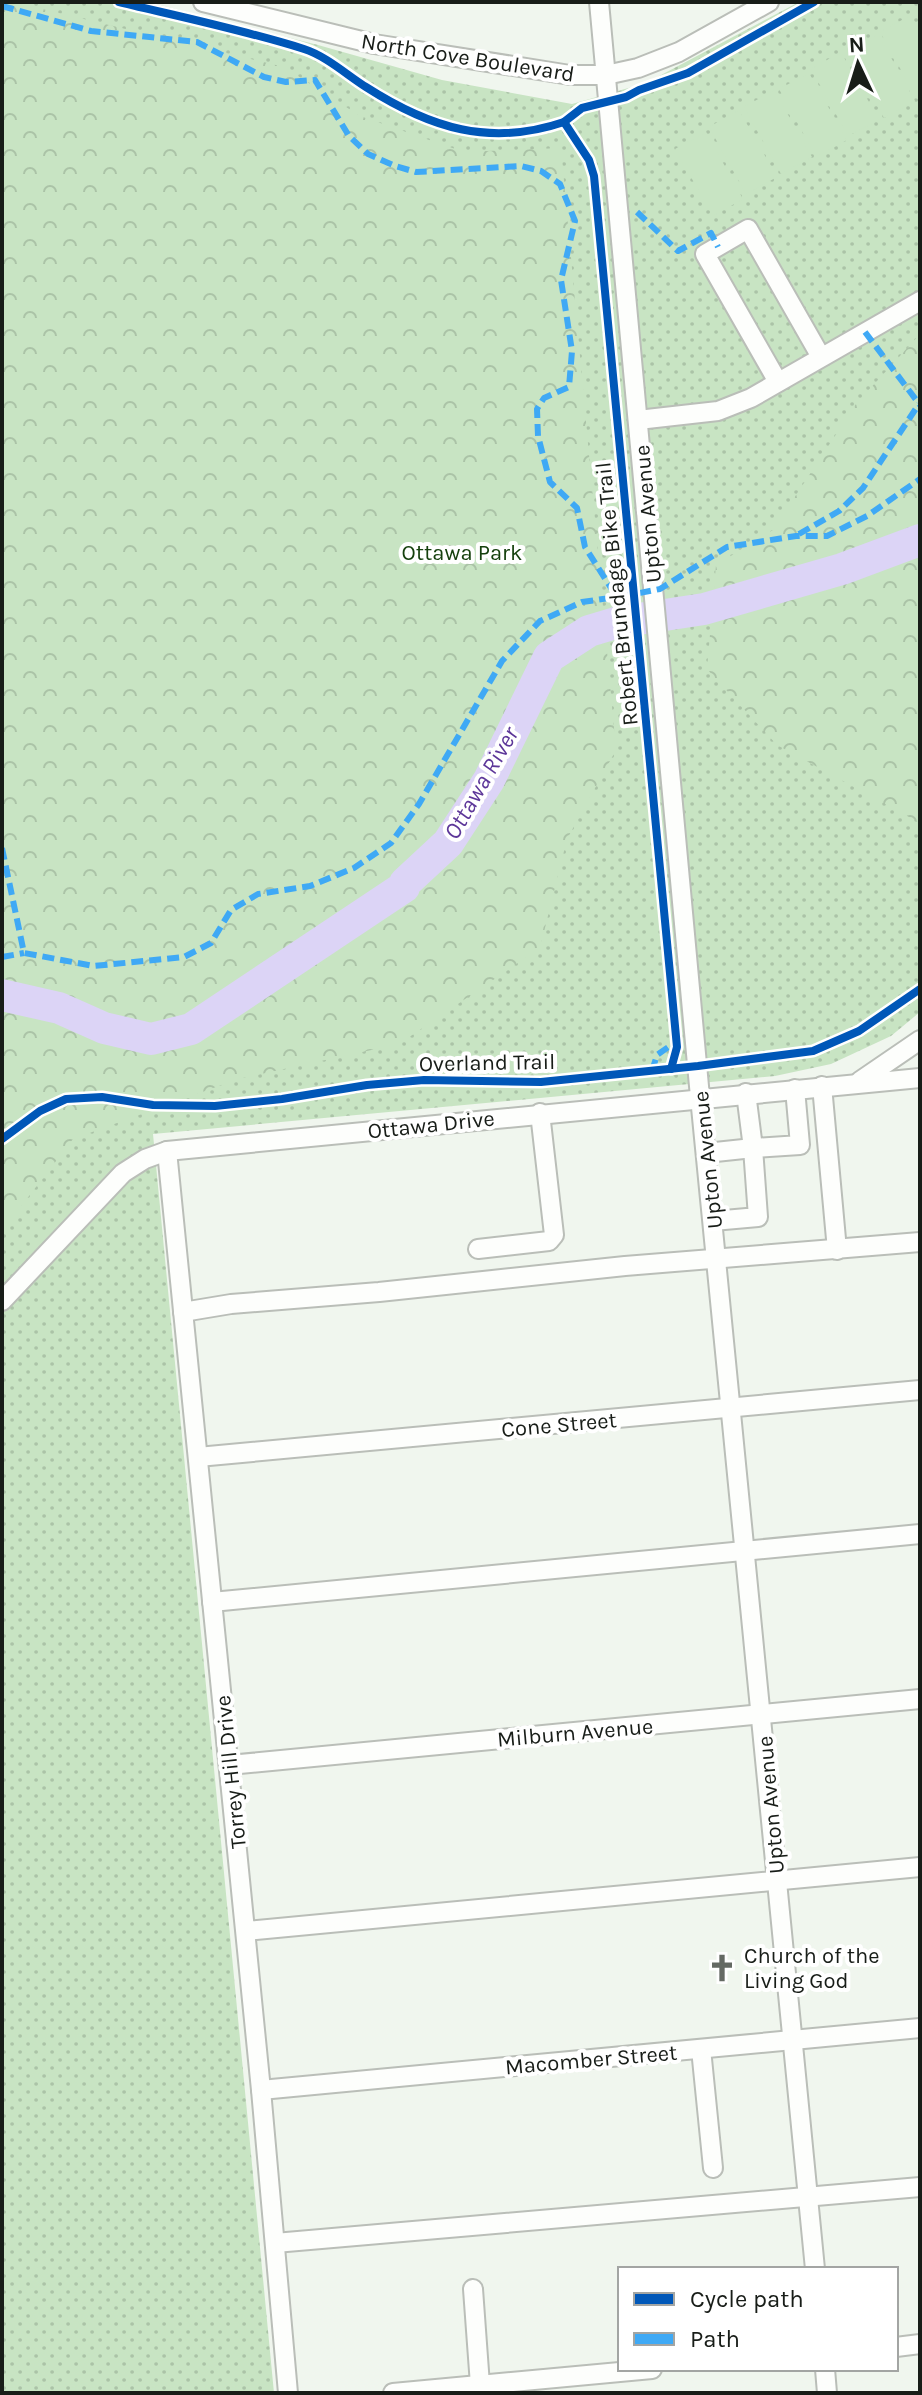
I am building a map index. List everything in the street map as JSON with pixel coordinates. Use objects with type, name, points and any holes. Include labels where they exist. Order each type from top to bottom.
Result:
[{"type":"street","name":"North Cove Boulevard","points":[[203,2],[374,44],[570,75],[606,75],[638,68],[679,52],[769,2]]},
{"type":"street","name":"Upton Avenue","points":[[599,2],[700,1097],[815,2267]]},
{"type":"street","points":[[778,382],[705,254],[748,229],[821,357]]},
{"type":"street","points":[[638,420],[718,411],[751,398],[920,301]]},
{"type":"street","points":[[857,1083],[920,1040]]},
{"type":"street","name":"Ottawa Drive","points":[[2,1301],[123,1173],[145,1159],[167,1151],[920,1078]]},
{"type":"street","points":[[822,1086],[837,1250]]},
{"type":"street","points":[[706,1153],[800,1145],[795,1089]]},
{"type":"street","points":[[713,1221],[758,1217],[746,1093]]},
{"type":"street","points":[[478,1249],[549,1241],[554,1235],[540,1113]]},
{"type":"street","name":"Torrey Hill Drive","points":[[167,1151],[246,1931],[288,2393]]},
{"type":"street","points":[[183,1312],[231,1304],[920,1242]]},
{"type":"street","name":"Cone Street","points":[[198,1457],[920,1390]]},
{"type":"street","points":[[212,1602],[920,1534]]},
{"type":"street","name":"Milburn Avenue","points":[[229,1765],[920,1699]]},
{"type":"street","points":[[246,1931],[920,1867]]},
{"type":"street","name":"Macomber Street","points":[[261,2090],[920,2028]]},
{"type":"street","points":[[701,2049],[713,2168]]},
{"type":"street","points":[[275,2243],[920,2187]]},
{"type":"street","points":[[473,2289],[480,2385]]},
{"type":"street","points":[[898,2347],[920,2344]]},
{"type":"street","points":[[393,2393],[630,2371]]},
{"type":"street","points":[[825,2371],[827,2393]]},
{"type":"green space","name":"Ottawa Park","points":[[2,2],[148,2],[442,80],[572,104],[646,83],[799,2],[920,2],[920,1012],[891,1036],[831,1064],[775,1076],[153,1134],[274,2393],[2,2393]]},
{"type":"green space","points":[[2,2],[13,2],[284,67],[360,116],[464,152],[561,148],[616,750],[567,839],[540,948],[399,1044],[238,1079],[73,1139],[2,1231]]},
{"type":"green space","points":[[911,15],[920,32],[920,97],[917,99],[880,32]]},
{"type":"green space","points":[[878,34],[915,101],[884,118],[847,51]]},
{"type":"green space","points":[[841,52],[879,120],[848,136],[811,69]]},
{"type":"green space","points":[[809,73],[847,140],[816,157],[779,89]]},
{"type":"green space","points":[[774,90],[812,157],[781,174],[744,107]]},
{"type":"green space","points":[[739,110],[777,177],[746,194],[709,127]]},
{"type":"green space","points":[[706,132],[743,199],[713,216],[675,149]]},
{"type":"green space","points":[[920,334],[920,823],[777,745],[707,669],[716,565],[773,530],[856,404]]},
{"type":"waterway","name":"Ottawa River","points":[[2,995],[59,1008],[104,1028],[151,1039],[191,1029],[404,887],[448,843],[489,780],[549,657],[589,631],[619,622],[704,609],[842,569],[920,540]]},
{"type":"marked path","points":[[2,6],[91,31],[197,42],[264,77],[286,82],[315,80],[349,136],[368,154],[395,166],[416,172],[521,166],[541,171],[560,184],[575,221],[561,280],[572,351],[569,387],[544,398],[537,409],[538,436],[550,482],[577,508],[585,547],[611,588],[624,596],[660,589],[727,547],[796,536],[827,536],[867,516],[920,479]]},
{"type":"marked path","points":[[637,212],[678,251],[711,233],[718,247]]},
{"type":"marked path","points":[[865,332],[920,405]]},
{"type":"marked path","points":[[799,534],[839,511],[863,488],[919,404]]},
{"type":"marked path","points":[[2,848],[24,953],[94,966],[184,957],[211,943],[231,910],[258,894],[310,886],[354,868],[391,843],[419,804],[502,661],[540,621],[582,602],[624,596]]},
{"type":"marked path","points":[[2,957],[24,953]]},
{"type":"marked path","points":[[652,1071],[657,1055],[677,1041]]},
{"type":"cycle path","points":[[119,2],[312,52],[390,101],[437,123],[486,133],[511,133],[564,122]]},
{"type":"cycle path","name":"Robert Brundage Bike Trail","points":[[671,1069],[677,1047],[594,176],[589,160],[564,122],[582,108],[626,97],[688,73],[814,2]]},
{"type":"cycle path","name":"Overland Trail","points":[[2,1139],[40,1111],[66,1099],[102,1097],[153,1105],[215,1106],[367,1085],[424,1080],[541,1082],[813,1051],[859,1031],[920,989]]},
{"type":"place","name":"Church of the Living God","points":[[722,1968]]}]
